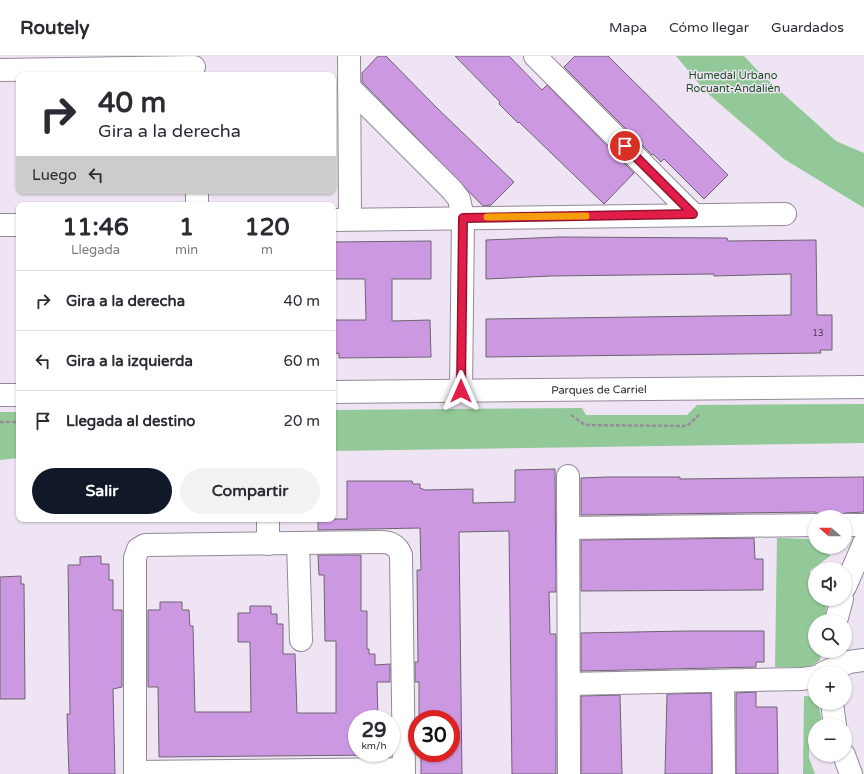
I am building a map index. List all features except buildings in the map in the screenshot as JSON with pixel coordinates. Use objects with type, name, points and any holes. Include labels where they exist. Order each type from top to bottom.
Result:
[{"type":"street","points":[[349,56],[349,87],[341,220],[693,214],[785,214]]},
{"type":"street","points":[[534,56],[693,214]]},
{"type":"street","points":[[0,70],[194,66]]},
{"type":"street","points":[[349,87],[452,190],[459,199],[463,218],[461,391]]},
{"type":"street","points":[[0,225],[16,225]]},
{"type":"street","name":"Parques de Carriel","points":[[336,392],[864,387]]},
{"type":"street","points":[[0,395],[16,395]]},
{"type":"street","points":[[568,476],[569,774]]},
{"type":"street","points":[[268,522],[268,544]]},
{"type":"street","points":[[568,528],[808,525]]},
{"type":"street","points":[[852,525],[864,525]]},
{"type":"street","points":[[388,542],[399,550],[401,555],[404,771],[135,773],[135,558],[138,550],[145,545],[298,543],[388,542]]},
{"type":"street","points":[[298,543],[301,640]]},
{"type":"street","points":[[852,571],[864,543]]},
{"type":"street","points":[[836,666],[864,660]]},
{"type":"street","points":[[569,684],[723,682],[802,679],[808,676]]},
{"type":"street","points":[[723,682],[724,774]]},
{"type":"street","points":[[847,762],[851,774]]},
{"type":"path","points":[[563,415],[571,415],[585,425],[687,426],[698,415],[706,414]]},
{"type":"path","points":[[0,422],[16,422]]},
{"type":"green space","name":"Humedal Urbano Rocuant-Andalién","points":[[676,56],[744,56],[760,73],[836,141],[864,153],[864,208],[784,159],[706,92]]},
{"type":"green space","points":[[864,404],[864,443],[336,451],[336,410],[582,408],[586,415],[687,415],[697,405]]},
{"type":"green space","points":[[0,412],[16,412],[16,458],[0,460]]},
{"type":"green space","points":[[777,538],[808,539],[808,554],[829,554],[830,556],[822,562],[808,562],[808,606],[827,606],[826,614],[808,614],[808,658],[820,658],[820,660],[808,667],[775,667]]},
{"type":"green space","points":[[804,696],[808,696],[808,710],[820,710],[821,718],[808,718],[808,762],[810,762],[815,774],[803,774]]},
{"type":"slow traffic","points":[[487,217],[586,216]]},
{"type":"route","points":[[461,391],[463,218],[693,214],[625,146]]}]
